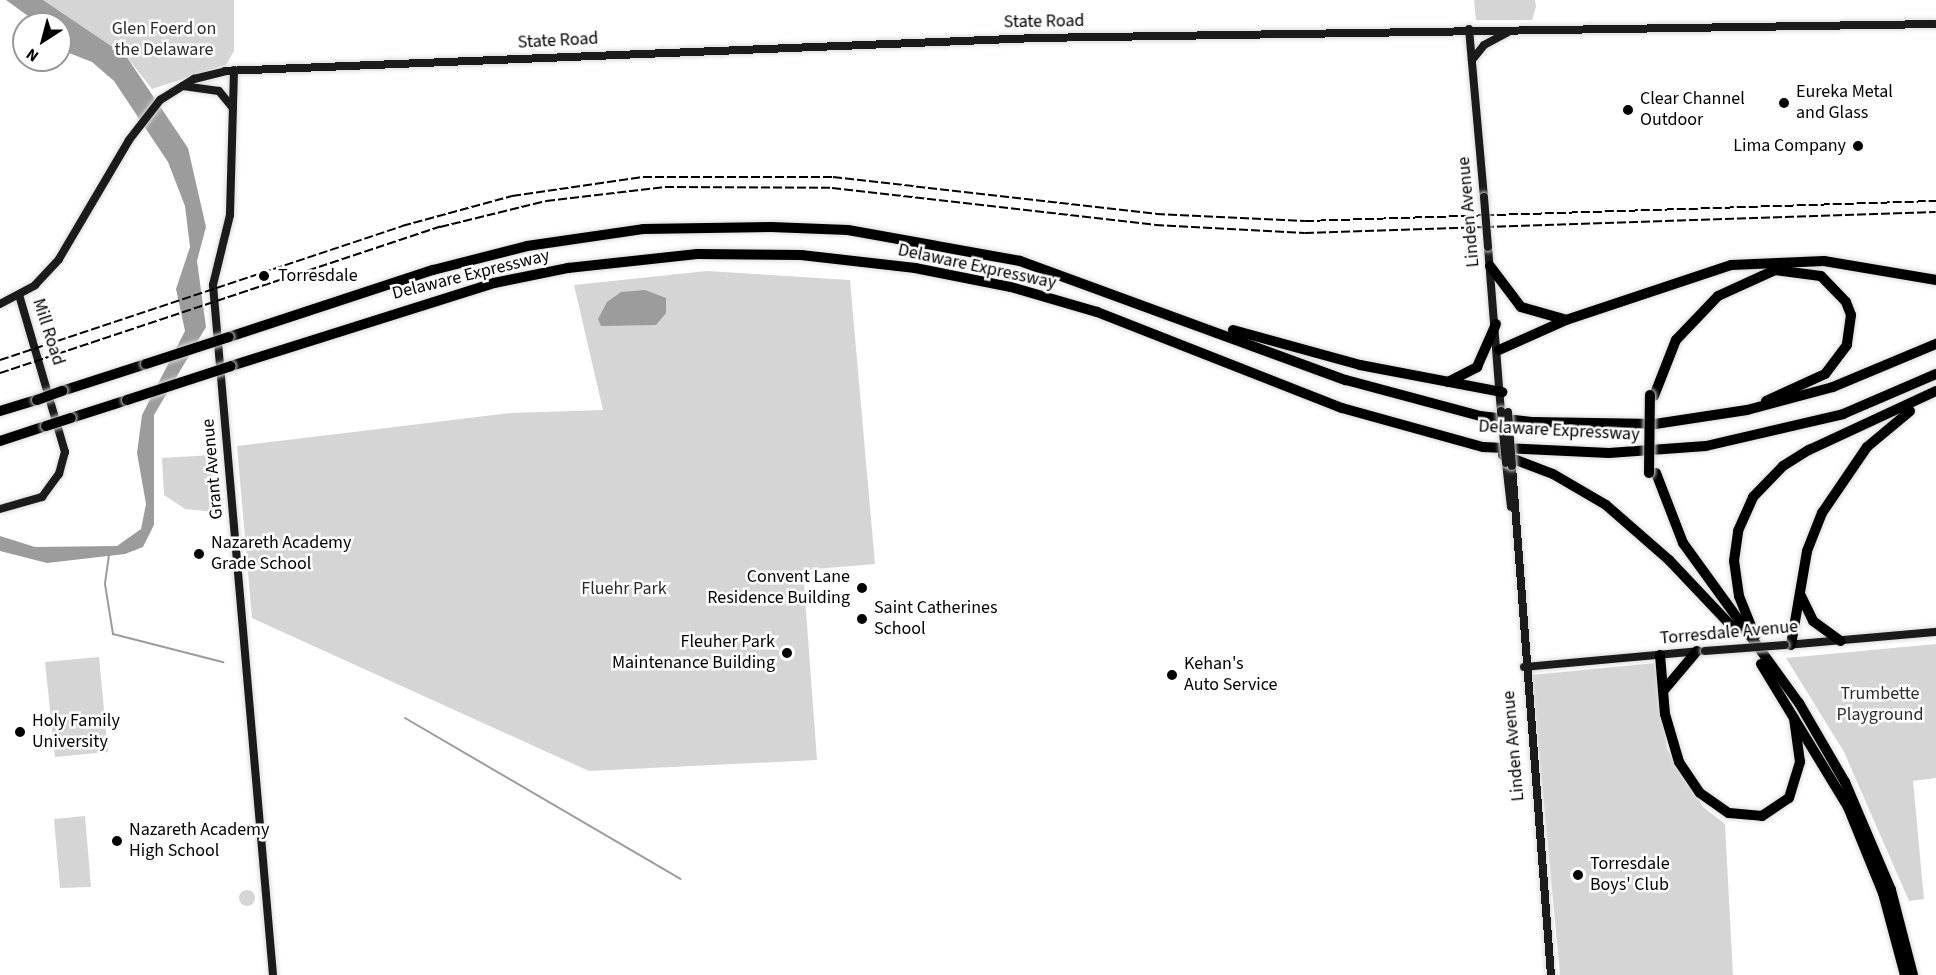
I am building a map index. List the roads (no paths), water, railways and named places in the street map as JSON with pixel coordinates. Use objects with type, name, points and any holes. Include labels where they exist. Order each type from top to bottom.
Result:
[{"type":"highway","name":"Delaware Expressway","points":[[0,411],[433,270],[527,246],[694,226],[848,230],[939,243],[1080,278],[1346,380],[1480,416],[1632,424],[1747,410],[1833,387],[1936,344]]},
{"type":"highway","name":"Delaware Expressway","points":[[0,441],[431,299],[550,271],[697,254],[801,255],[915,268],[1022,290],[1097,312],[1342,408],[1483,447],[1609,453],[1706,446],[1844,414],[1936,374]]},
{"type":"highway","points":[[1499,350],[1566,320],[1700,272],[1796,260],[1936,280]]},
{"type":"highway","points":[[1796,260],[1742,276],[1705,300],[1674,334],[1652,395],[1652,473],[1669,529],[1737,632],[1792,709],[1862,839],[1905,975]]},
{"type":"highway","points":[[1490,266],[1521,307],[1566,320]]},
{"type":"highway","points":[[1652,395],[1676,340],[1718,296],[1775,270],[1821,276],[1836,287],[1851,315],[1849,338],[1839,360],[1809,383],[1747,410]]},
{"type":"highway","points":[[1172,313],[1334,358],[1502,392]]},
{"type":"highway","points":[[1448,382],[1477,367],[1496,324]]},
{"type":"highway","points":[[1788,645],[1813,534],[1834,489],[1867,447],[1932,394]]},
{"type":"highway","points":[[1777,673],[1739,596],[1734,561],[1744,514],[1782,466],[1932,394]]},
{"type":"highway","points":[[1483,447],[1553,474],[1606,505],[1669,560],[1737,632]]},
{"type":"highway","points":[[1652,473],[1683,543],[1814,727],[1865,825],[1894,901],[1913,975]]},
{"type":"highway","points":[[1800,594],[1813,621],[1841,641]]},
{"type":"highway","points":[[1664,690],[1701,651]]},
{"type":"highway","points":[[1660,655],[1668,728],[1688,777],[1714,806],[1745,818],[1775,811],[1796,784],[1800,748],[1792,709]]},
{"type":"street","name":"State Road","points":[[160,100],[182,86],[234,70],[1010,39],[1469,29],[1510,31],[1936,24]]},
{"type":"street","name":"Linden Avenue","points":[[1469,29],[1509,464],[1551,975]]},
{"type":"street","points":[[1472,60],[1484,45],[1510,31]]},
{"type":"street","name":"Grant Avenue","points":[[234,70],[230,215],[213,285],[273,975]]},
{"type":"street","points":[[182,86],[219,91],[233,109]]},
{"type":"street","name":"Mill Road","points":[[0,509],[42,497],[60,474],[65,452],[19,295],[59,259],[139,126],[160,100]]},
{"type":"street","points":[[0,304],[19,295]]},
{"type":"street","name":"Torresdale Avenue","points":[[1524,667],[1936,632]]},
{"type":"waterway","points":[[109,555],[105,584],[113,634],[223,662]]},
{"type":"waterway","points":[[405,718],[680,879]]},
{"type":"railway","points":[[0,360],[402,226],[512,196],[643,177],[833,177],[1156,214],[1305,221],[1936,201]]},
{"type":"railway","points":[[0,373],[440,227],[546,201],[665,187],[832,188],[1155,225],[1305,233],[1936,212]]},
{"type":"place","name":"Eureka Metal and Glass","points":[[1784,103]]},
{"type":"place","name":"Clear Channel Outdoor","points":[[1628,110]]},
{"type":"place","name":"Lima Company","points":[[1858,146]]},
{"type":"place","name":"Torresdale","points":[[264,276]]},
{"type":"place","name":"Nazareth Academy Grade School","points":[[199,554]]},
{"type":"place","name":"Convent Lane Residence Building","points":[[862,588]]},
{"type":"place","name":"Saint Catherines School","points":[[862,619]]},
{"type":"place","name":"Fleuher Park Maintenance Building","points":[[787,653]]},
{"type":"place","name":"Kehan's Auto Service","points":[[1172,675]]},
{"type":"place","name":"Holy Family University","points":[[20,732]]},
{"type":"place","name":"Nazareth Academy High School","points":[[117,841]]},
{"type":"place","name":"Torresdale Boys' Club","points":[[1578,875]]},
{"type":"park label","name":"Glen Foerd on the Delaware","points":[[164,40]]},
{"type":"park label","name":"Fluehr Park","points":[[624,589]]},
{"type":"park label","name":"Trumbette Playground","points":[[1880,705]]}]
